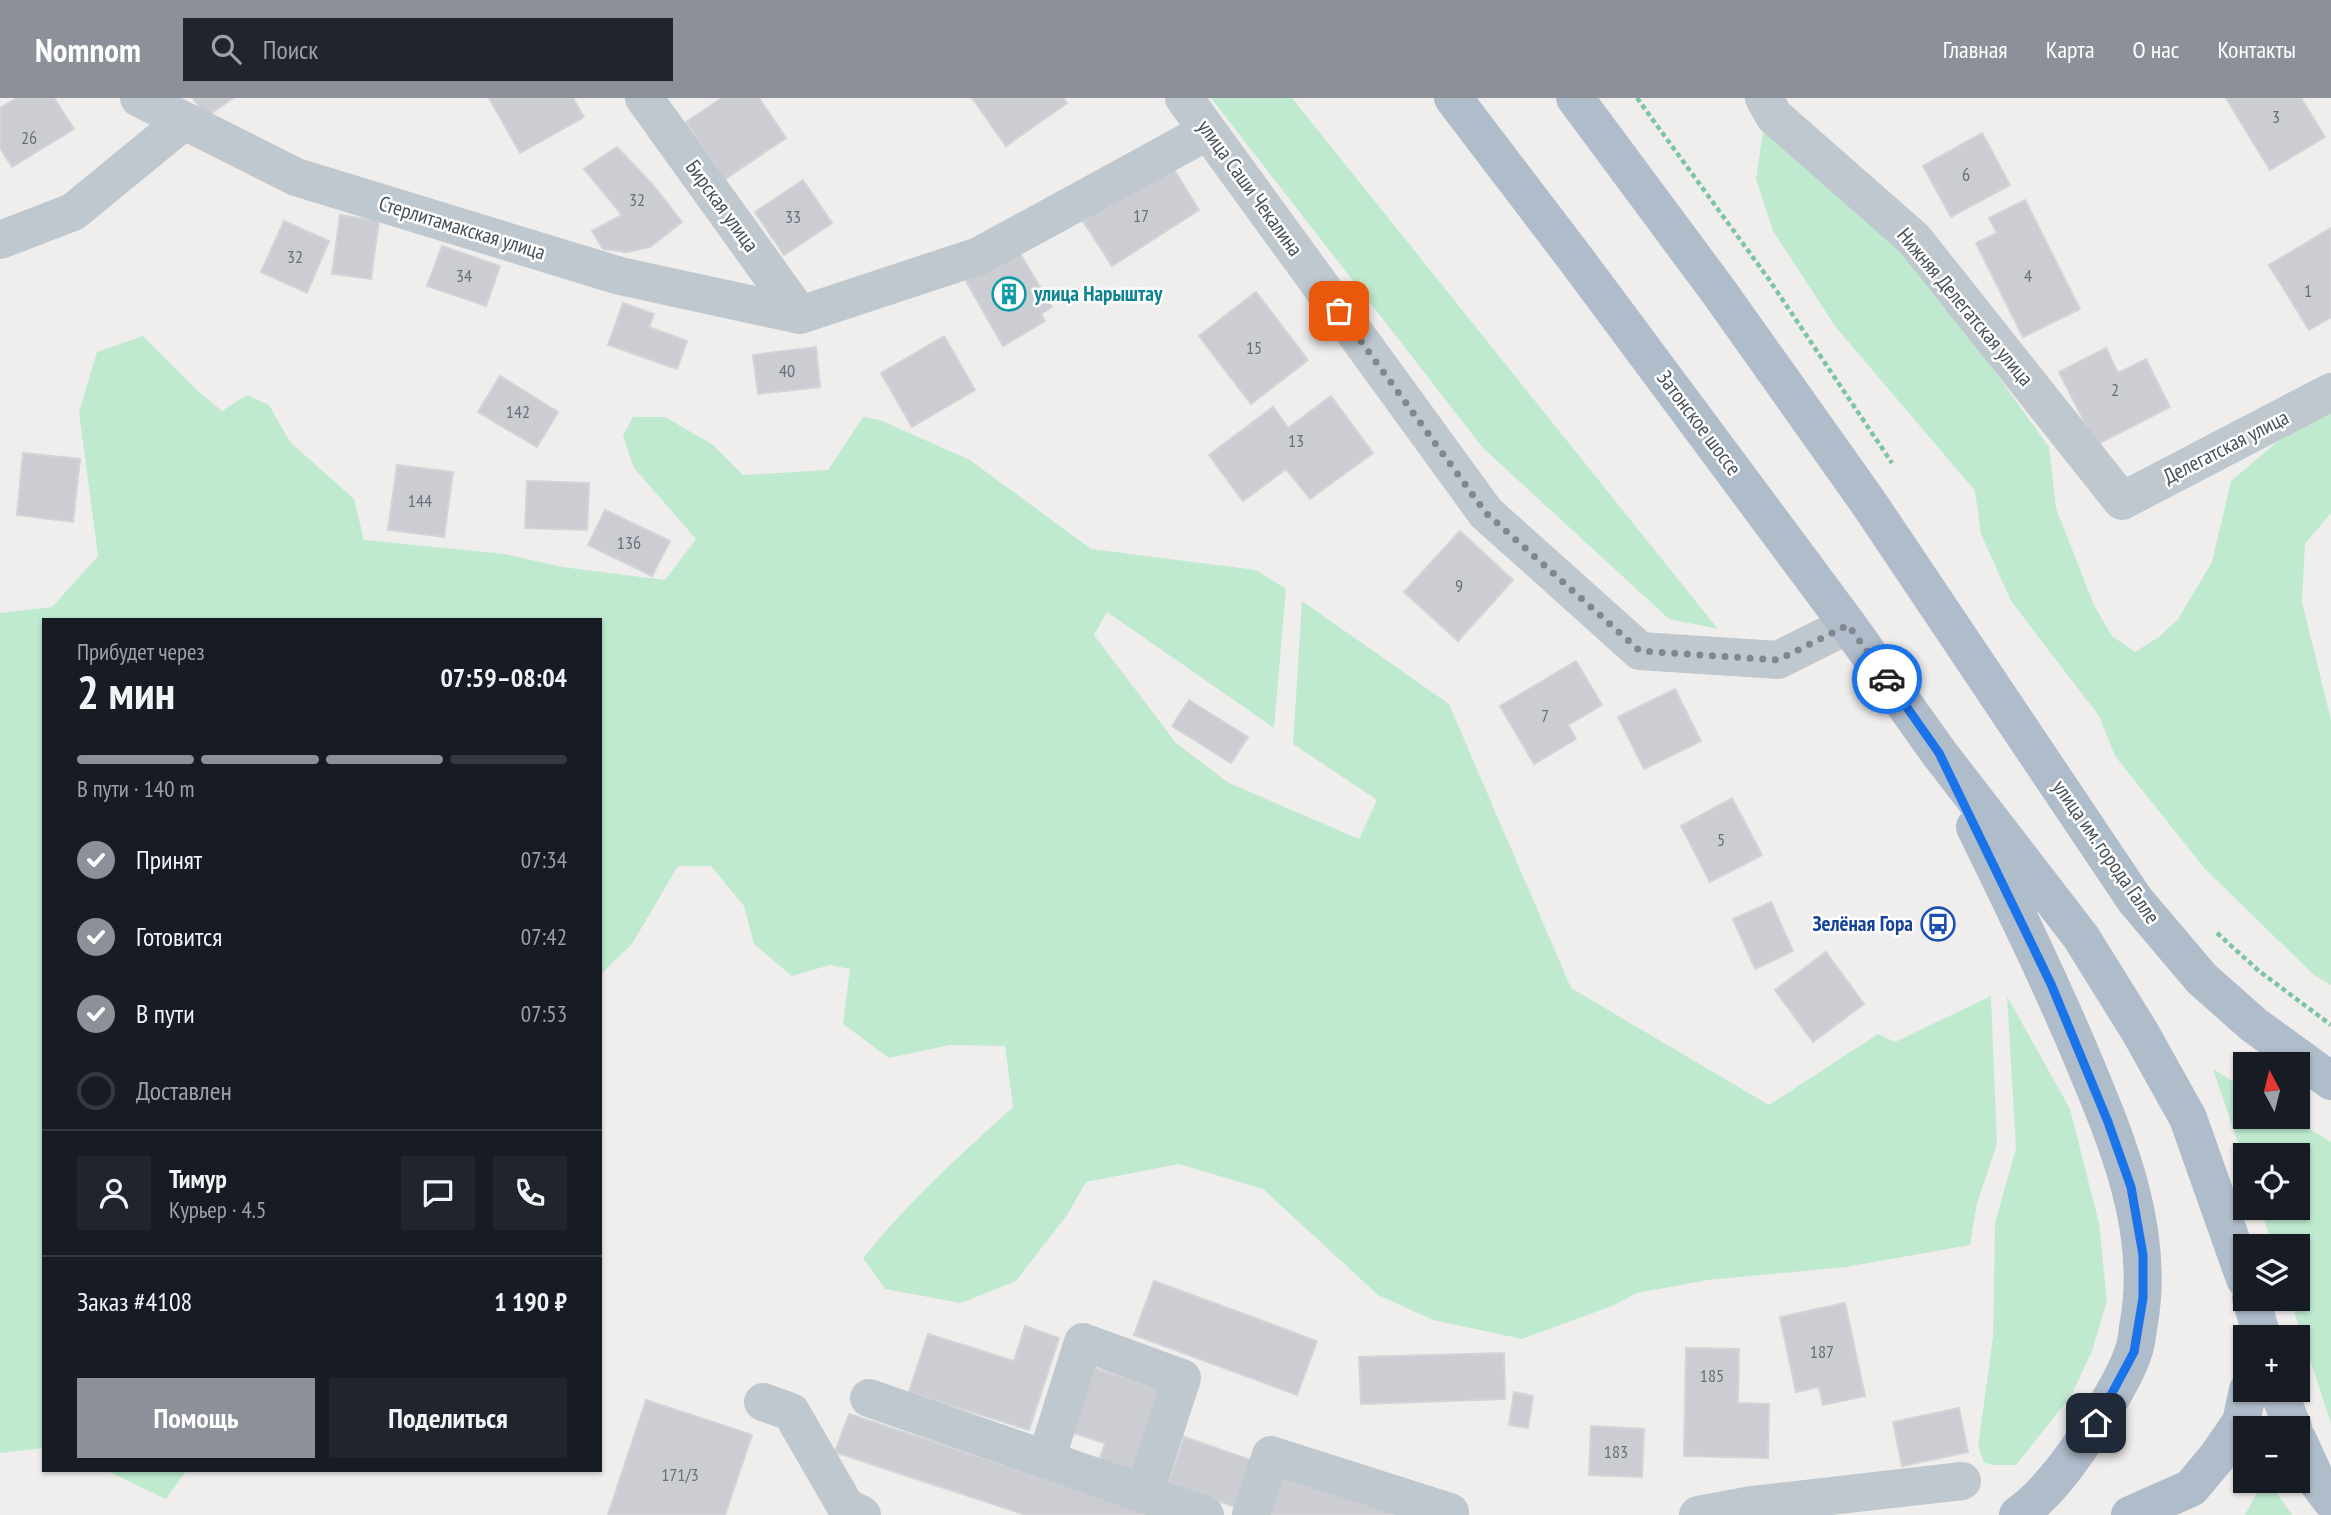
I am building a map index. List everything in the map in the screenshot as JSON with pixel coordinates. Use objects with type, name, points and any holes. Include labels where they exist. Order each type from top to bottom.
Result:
[{"type":"main road","name":"Затонское шоссе","points":[[1453,98],[1576,258],[1848,625],[1939,753]]},
{"type":"main road","name":"улица им. города Галле","points":[[1575,98],[1719,292],[1868,502],[2135,900],[2202,979],[2254,1025],[2331,1081]]},
{"type":"main road","points":[[1939,753],[2081,937],[2140,1032],[2188,1118],[2233,1245]]},
{"type":"main road","points":[[1939,753],[2051,984],[2108,1122],[2131,1187],[2143,1255],[2143,1298],[2134,1352],[2096,1423],[2073,1457],[2035,1503],[2018,1515]]},
{"type":"main road","points":[[2130,1515],[2190,1488],[2217,1457],[2241,1422],[2245,1402]]},
{"type":"main road","points":[[2310,1467],[2331,1500]]},
{"type":"street","name":"Стерлитамакская улица","points":[[139,98],[296,177],[620,276],[800,315]]},
{"type":"street","name":"Бирская улица","points":[[644,98],[800,315]]},
{"type":"street","name":"улица Саши Чекалина","points":[[1184,98],[1486,513],[1640,651],[1778,660],[1848,625]]},
{"type":"street","name":"Нижняя Делегатская улица","points":[[1764,98],[1774,116],[1914,239],[2122,501]]},
{"type":"street","points":[[0,240],[73,212],[184,121]]},
{"type":"street","points":[[800,315],[979,256],[1208,131]]},
{"type":"street","name":"Делегатская улица","points":[[2122,501],[2331,393]]},
{"type":"street","points":[[1046,1460],[1083,1342],[1182,1378],[1144,1494]]},
{"type":"street","points":[[869,1398],[1205,1515]]},
{"type":"street","points":[[763,1402],[791,1412],[846,1507],[862,1515]]},
{"type":"street","points":[[1251,1515],[1271,1455],[1450,1512],[1450,1515]]},
{"type":"street","points":[[1698,1515],[1752,1505],[1962,1481]]},
{"type":"path","points":[[1637,98],[1768,278],[1896,469]]},
{"type":"path","points":[[2216,932],[2259,971],[2331,1025]]},
{"type":"green space","points":[[1211,98],[1292,98],[1718,629],[1669,619],[1483,448]]},
{"type":"green space","points":[[1764,125],[1906,248],[2049,447],[2056,508],[2094,605],[2112,636],[2135,652],[2159,637],[2178,619],[2212,562],[2231,481],[2302,421],[2331,409],[2331,513],[2305,544],[2302,602],[2331,720],[2331,985],[2314,975],[2205,869],[2115,756],[2099,716],[2011,601],[1981,534],[1975,491],[1835,326],[1773,231],[1756,179]]},
{"type":"green space","points":[[143,336],[222,411],[247,395],[269,405],[290,442],[354,499],[364,540],[505,554],[562,567],[665,580],[696,539],[634,468],[623,436],[633,417],[665,417],[713,445],[743,475],[828,470],[863,417],[880,420],[970,460],[1091,549],[1256,570],[1286,589],[1274,728],[1107,612],[1094,635],[1176,743],[1229,783],[1359,839],[1377,800],[1293,744],[1302,601],[1449,704],[1571,988],[1769,1105],[1878,1034],[1895,1042],[1991,996],[1997,1144],[1977,1203],[1970,1245],[1846,1267],[1708,1280],[1637,1293],[1612,1306],[1522,1339],[1433,1320],[1378,1295],[1263,1189],[1179,1164],[1086,1182],[1067,1215],[1016,1281],[961,1303],[885,1289],[863,1258],[916,1198],[1013,1107],[1005,1046],[950,1045],[889,1058],[843,1024],[850,969],[830,965],[792,976],[754,944],[744,906],[711,866],[678,866],[632,944],[602,973],[602,618],[42,618],[42,1448],[0,1453],[0,613],[52,607],[98,556],[79,412],[97,352]]},
{"type":"green space","points":[[2007,996],[2070,1109],[2099,1223],[2107,1301],[2092,1351],[2071,1396],[2016,1465],[1992,1465],[1984,1462],[1978,1447],[1993,1337],[1995,1223],[2016,1148]]},
{"type":"green space","points":[[2213,1069],[2233,1082],[2233,1128]]},
{"type":"green space","points":[[2233,1129],[2310,1129],[2331,1142],[2331,1423],[2310,1359],[2310,1325],[2299,1325],[2294,1311],[2310,1311],[2310,1234],[2269,1234],[2264,1220],[2310,1220],[2310,1143],[2238,1143]]},
{"type":"green space","points":[[109,1472],[186,1472],[166,1499]]},
{"type":"green space","points":[[2256,1493],[2276,1493],[2292,1515],[2245,1515]]},
{"type":"building","points":[[17,98],[54,98],[74,129],[12,167],[0,148],[0,108]]},
{"type":"building","points":[[193,98],[233,98],[206,117]]},
{"type":"building","points":[[489,98],[573,98],[584,117],[520,153]]},
{"type":"building","points":[[722,98],[759,98],[786,138],[725,179],[686,122]]},
{"type":"building","points":[[972,98],[1063,98],[1067,103],[1006,146]]},
{"type":"building","points":[[2226,98],[2301,98],[2325,137],[2270,170]]},
{"type":"building","points":[[1982,133],[2010,185],[1951,217],[1923,166]]},
{"type":"building","points":[[617,147],[653,185],[682,222],[650,247],[627,252],[603,249],[592,231],[622,215],[584,169]]},
{"type":"building","points":[[1171,165],[1199,210],[1112,266],[1083,221]]},
{"type":"building","points":[[803,180],[832,223],[784,255],[755,212]]},
{"type":"building","points":[[2025,200],[2080,309],[2023,337],[1976,243],[1997,233],[1989,218]]},
{"type":"building","points":[[340,215],[379,221],[371,279],[332,274]]},
{"type":"building","points":[[284,221],[329,241],[307,293],[261,272]]},
{"type":"building","points":[[2331,228],[2331,317],[2309,330],[2269,265]]},
{"type":"building","points":[[442,246],[500,266],[486,306],[427,286]]},
{"type":"building","name":"улица Нарыштау","points":[[1018,250],[1052,307],[1041,314],[1045,321],[1003,346],[966,281]]},
{"type":"building","points":[[1256,292],[1308,360],[1251,404],[1199,336]]},
{"type":"building","points":[[623,303],[654,314],[649,327],[687,341],[677,369],[608,345]]},
{"type":"building","points":[[944,336],[975,390],[912,427],[881,373]]},
{"type":"building","points":[[816,347],[820,387],[758,394],[753,355]]},
{"type":"building","points":[[2106,348],[2118,373],[2146,359],[2170,407],[2096,445],[2059,372]]},
{"type":"building","points":[[500,376],[558,412],[537,447],[478,412]]},
{"type":"building","points":[[1331,396],[1373,453],[1310,499],[1286,469],[1243,501],[1209,455],[1273,407],[1288,428]]},
{"type":"building","points":[[23,453],[80,459],[73,522],[17,515]]},
{"type":"building","points":[[397,465],[453,472],[444,537],[388,530]]},
{"type":"building","points":[[527,481],[589,483],[587,530],[525,528]]},
{"type":"building","points":[[605,510],[670,541],[652,576],[588,545]]},
{"type":"building","points":[[1460,531],[1513,580],[1458,641],[1404,592]]},
{"type":"building","points":[[1576,661],[1602,705],[1568,725],[1576,739],[1534,764],[1500,706]]},
{"type":"building","points":[[1675,689],[1701,741],[1644,769],[1618,717]]},
{"type":"building","points":[[1189,700],[1248,737],[1231,763],[1172,726]]},
{"type":"building","points":[[1732,798],[1762,855],[1710,882],[1681,826]]},
{"type":"building","points":[[1771,902],[1793,951],[1755,969],[1733,919]]},
{"type":"building","points":[[1826,952],[1864,1004],[1813,1042],[1775,990]]},
{"type":"building","points":[[1154,1281],[1317,1341],[1297,1395],[1134,1335]]},
{"type":"building","points":[[1845,1303],[1865,1396],[1823,1405],[1819,1387],[1796,1392],[1780,1317]]},
{"type":"building","points":[[1025,1326],[1059,1338],[1029,1430],[909,1392],[928,1334],[1014,1361]]},
{"type":"building","points":[[1686,1348],[1739,1349],[1738,1403],[1769,1404],[1768,1458],[1684,1456]]},
{"type":"building","points":[[1504,1353],[1505,1399],[1361,1404],[1359,1357]]},
{"type":"building","points":[[1091,1367],[1165,1390],[1139,1475],[1099,1462],[1105,1443],[1071,1432]]},
{"type":"building","points":[[1514,1392],[1533,1396],[1528,1428],[1509,1425]]},
{"type":"building","points":[[646,1400],[752,1435],[725,1515],[608,1515]]},
{"type":"building","points":[[1959,1408],[1968,1452],[1902,1466],[1893,1422]]},
{"type":"building","points":[[849,1414],[1155,1515],[1026,1515],[835,1452]]},
{"type":"building","points":[[1591,1426],[1644,1429],[1642,1477],[1589,1475]]},
{"type":"building","points":[[1184,1437],[1254,1461],[1238,1508],[1168,1484]]},
{"type":"building","points":[[1282,1474],[1399,1515],[1268,1515]]},
{"type":"way so far","points":[[1339,311],[1486,513],[1640,651],[1778,660],[1848,625],[1887,679]]},
{"type":"place","name":"улица Нарыштау","points":[[1009,294]]},
{"type":"place","name":"Зелёная Гора","points":[[1938,924]]},
{"type":"route","points":[[1887,679],[1939,753],[2051,984],[2108,1122],[2131,1187],[2143,1255],[2143,1298],[2134,1352],[2096,1423]]}]
